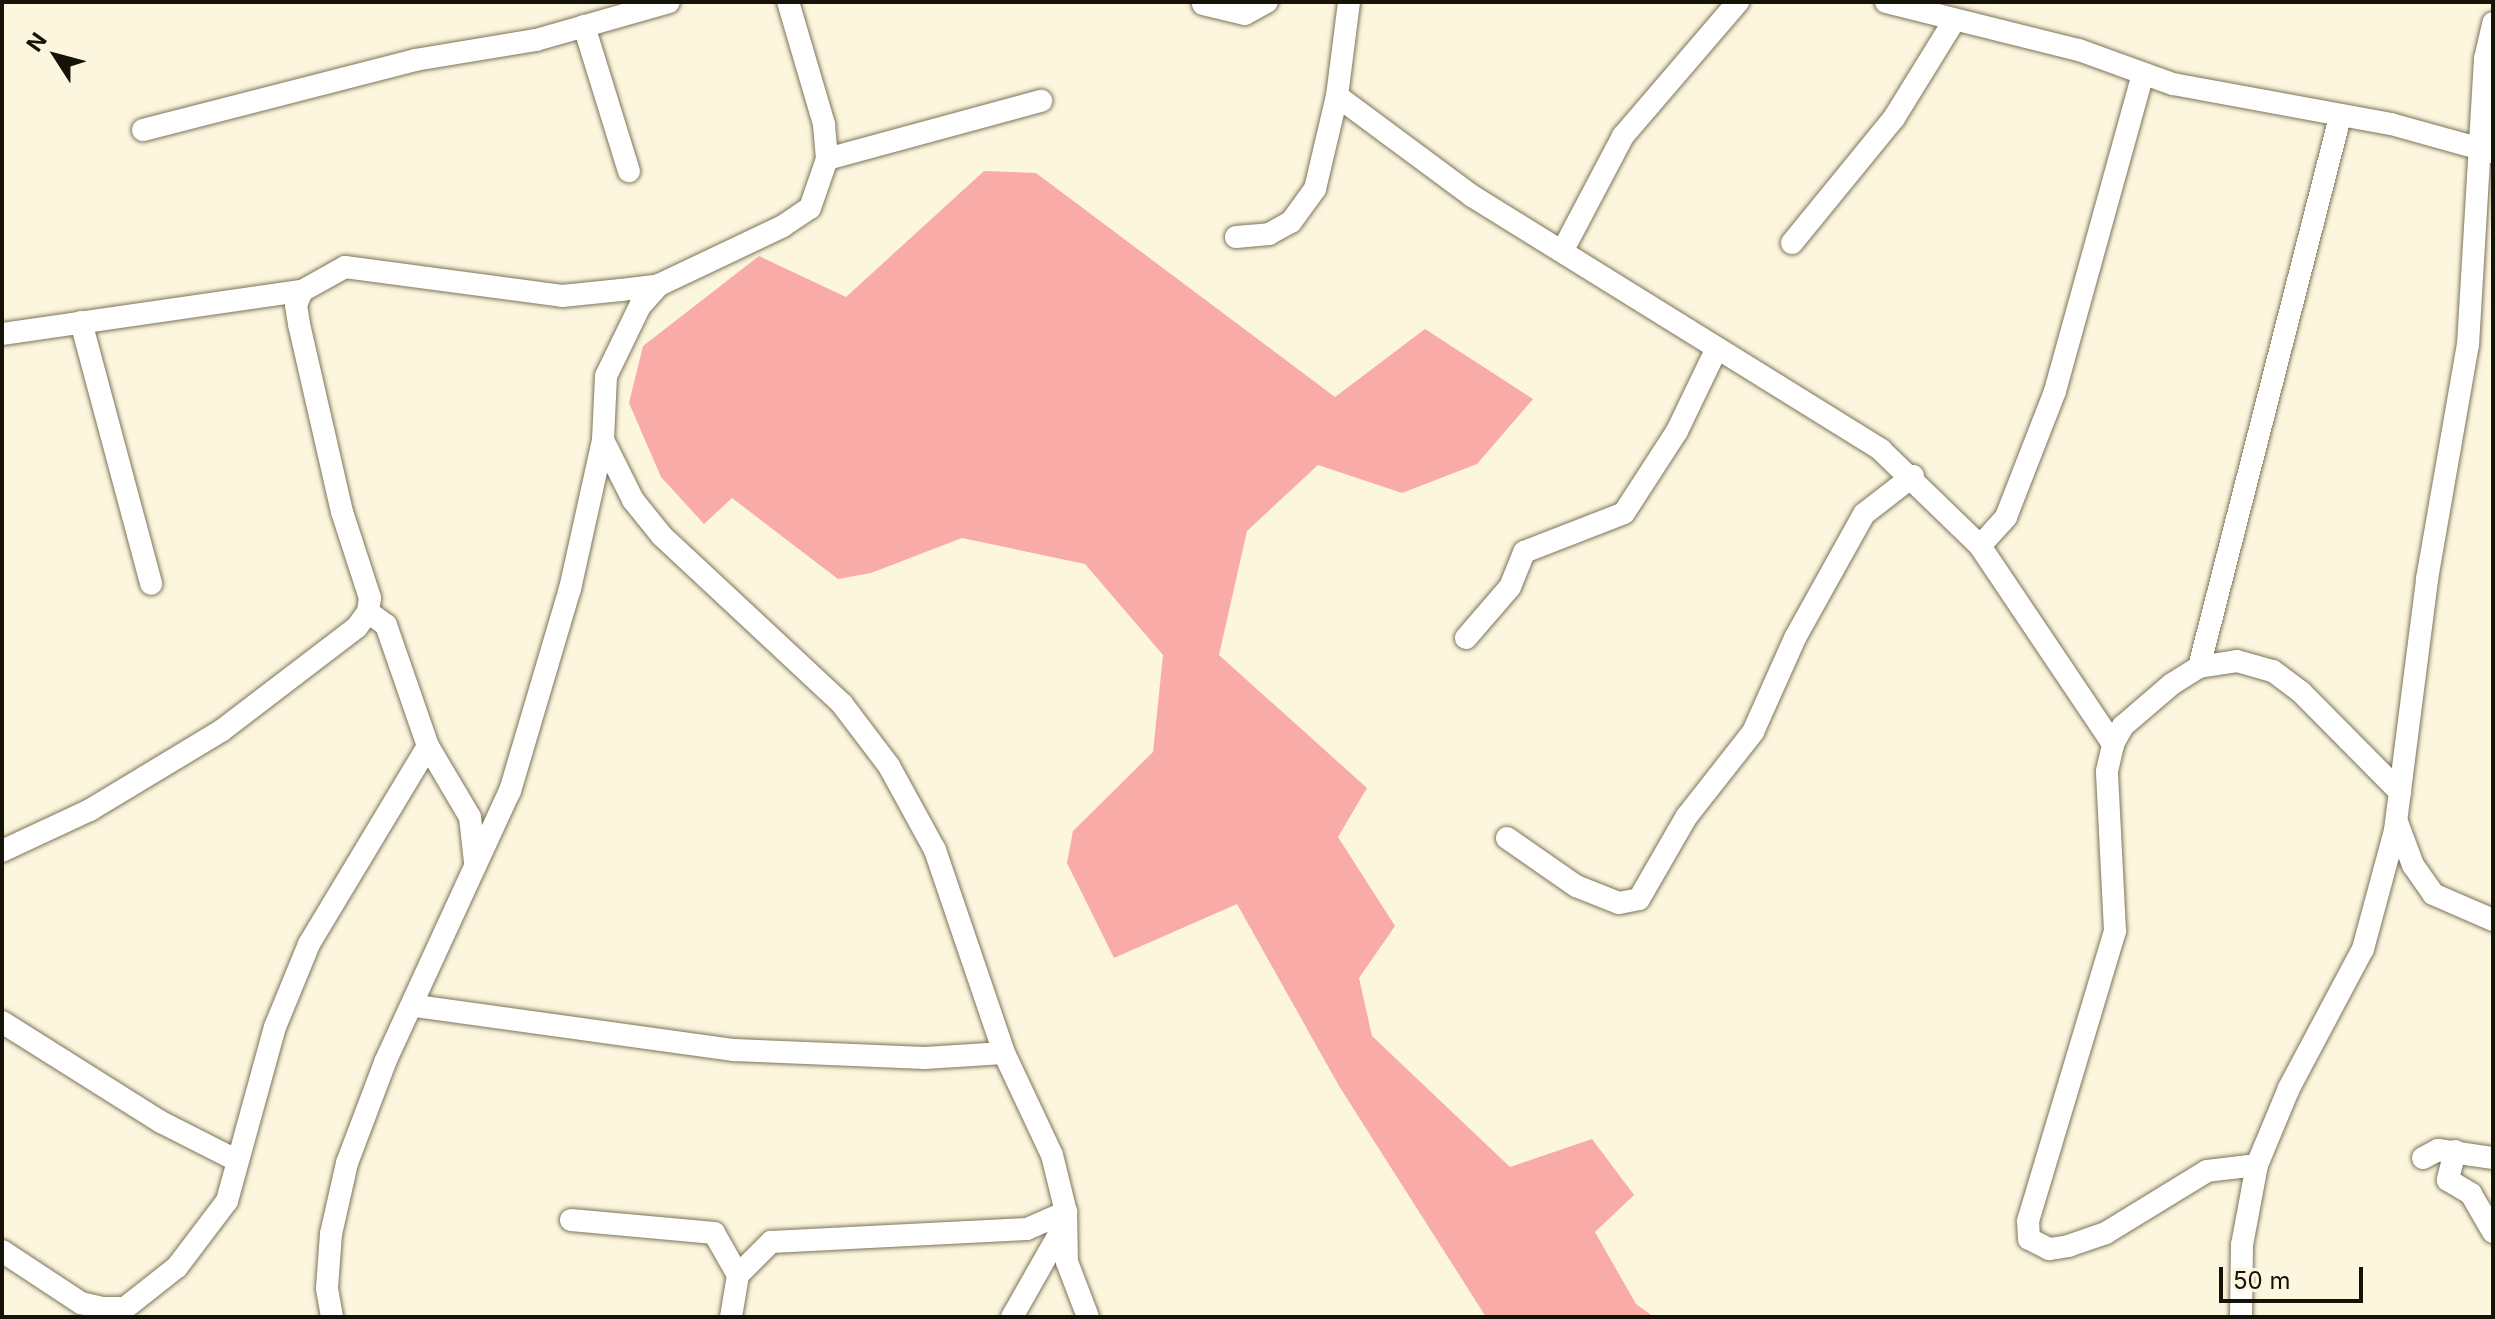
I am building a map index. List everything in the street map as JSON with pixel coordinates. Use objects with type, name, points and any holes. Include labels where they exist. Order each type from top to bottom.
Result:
[{"type":"street","points":[[143,130],[387,67],[584,26],[669,2]]},
{"type":"street","points":[[2,334],[302,291],[345,267],[562,296],[659,285],[810,208],[827,159],[824,124],[788,2]]},
{"type":"street","points":[[1203,4],[1245,14],[1267,2]]},
{"type":"street","points":[[1236,237],[1269,234],[1306,207],[1337,96],[1349,2]]},
{"type":"street","points":[[1563,250],[1623,136],[1738,2]]},
{"type":"street","points":[[1886,2],[2079,50],[2143,74],[2486,150]]},
{"type":"street","points":[[1792,243],[1894,118],[1954,21]]},
{"type":"street","points":[[2241,1317],[2242,1245],[2257,1165],[2289,1088],[2363,949],[2396,820],[2427,579],[2468,345],[2486,150],[2493,23]]},
{"type":"street","points":[[584,26],[629,171]]},
{"type":"street","points":[[1980,546],[2011,507],[2055,391],[2143,74]]},
{"type":"street","points":[[1337,96],[1472,196],[1826,413],[1913,476],[1980,546],[2113,744]]},
{"type":"street","points":[[827,159],[1041,101]]},
{"type":"street","points":[[2199,667],[2340,117]]},
{"type":"street","points":[[332,1317],[327,1288],[331,1234],[347,1163],[386,1060],[416,1006],[443,931],[499,815],[570,589],[603,440],[606,376],[640,306],[659,285]]},
{"type":"street","points":[[2,851],[90,810],[221,731],[368,612],[370,598],[342,512],[299,324],[296,305],[302,291]]},
{"type":"street","points":[[81,322],[151,584]]},
{"type":"street","points":[[1466,638],[1510,587],[1524,552],[1552,536],[1591,529],[1624,513],[1677,431],[1717,348]]},
{"type":"street","points":[[603,440],[633,500],[662,536],[842,704],[889,766],[935,850],[1004,1053],[1052,1155],[1066,1217],[1070,1277],[1088,1317]]},
{"type":"street","points":[[1507,838],[1576,886],[1619,903],[1639,899],[1687,816],[1753,732],[1795,638],[1864,514],[1913,476]]},
{"type":"street","points":[[368,612],[386,625],[428,746],[470,817],[476,866]]},
{"type":"street","points":[[2257,1165],[2207,1171],[2119,1226],[2069,1246],[2040,1247],[2029,1239],[2028,1221],[2115,931],[2107,771],[2113,744],[2140,710],[2199,667],[2237,661],[2273,671],[2311,701],[2400,792]]},
{"type":"street","points":[[2,1251],[81,1303],[125,1308],[177,1267],[219,1215],[275,1027],[309,944],[428,746]]},
{"type":"street","points":[[470,817],[499,815]]},
{"type":"street","points":[[2396,820],[2413,865],[2433,894],[2493,920]]},
{"type":"street","points":[[416,1006],[734,1050],[925,1058],[1004,1053]]},
{"type":"street","points":[[2,1022],[161,1122],[236,1160]]},
{"type":"street","points":[[2423,1158],[2455,1151],[2493,1158]]},
{"type":"street","points":[[2455,1151],[2448,1180],[2471,1194],[2493,1232]]},
{"type":"street","points":[[731,1317],[738,1275],[757,1251],[787,1237],[863,1241],[1027,1229],[1066,1217]]},
{"type":"street","points":[[1012,1317],[1066,1217]]},
{"type":"street","points":[[571,1220],[714,1233],[738,1275]]},
{"type":"shaded area","points":[[984,171],[1036,173],[1335,397],[1425,329],[1533,399],[1477,464],[1402,493],[1318,465],[1247,531],[1219,655],[1367,788],[1338,837],[1395,926],[1359,978],[1372,1036],[1510,1167],[1592,1139],[1634,1195],[1595,1232],[1636,1304],[1654,1317],[1486,1317],[1339,1086],[1237,904],[1114,958],[1067,863],[1073,831],[1153,752],[1163,655],[1085,564],[962,538],[871,573],[838,579],[732,498],[704,524],[661,477],[629,403],[643,346],[759,256],[846,297]]}]
